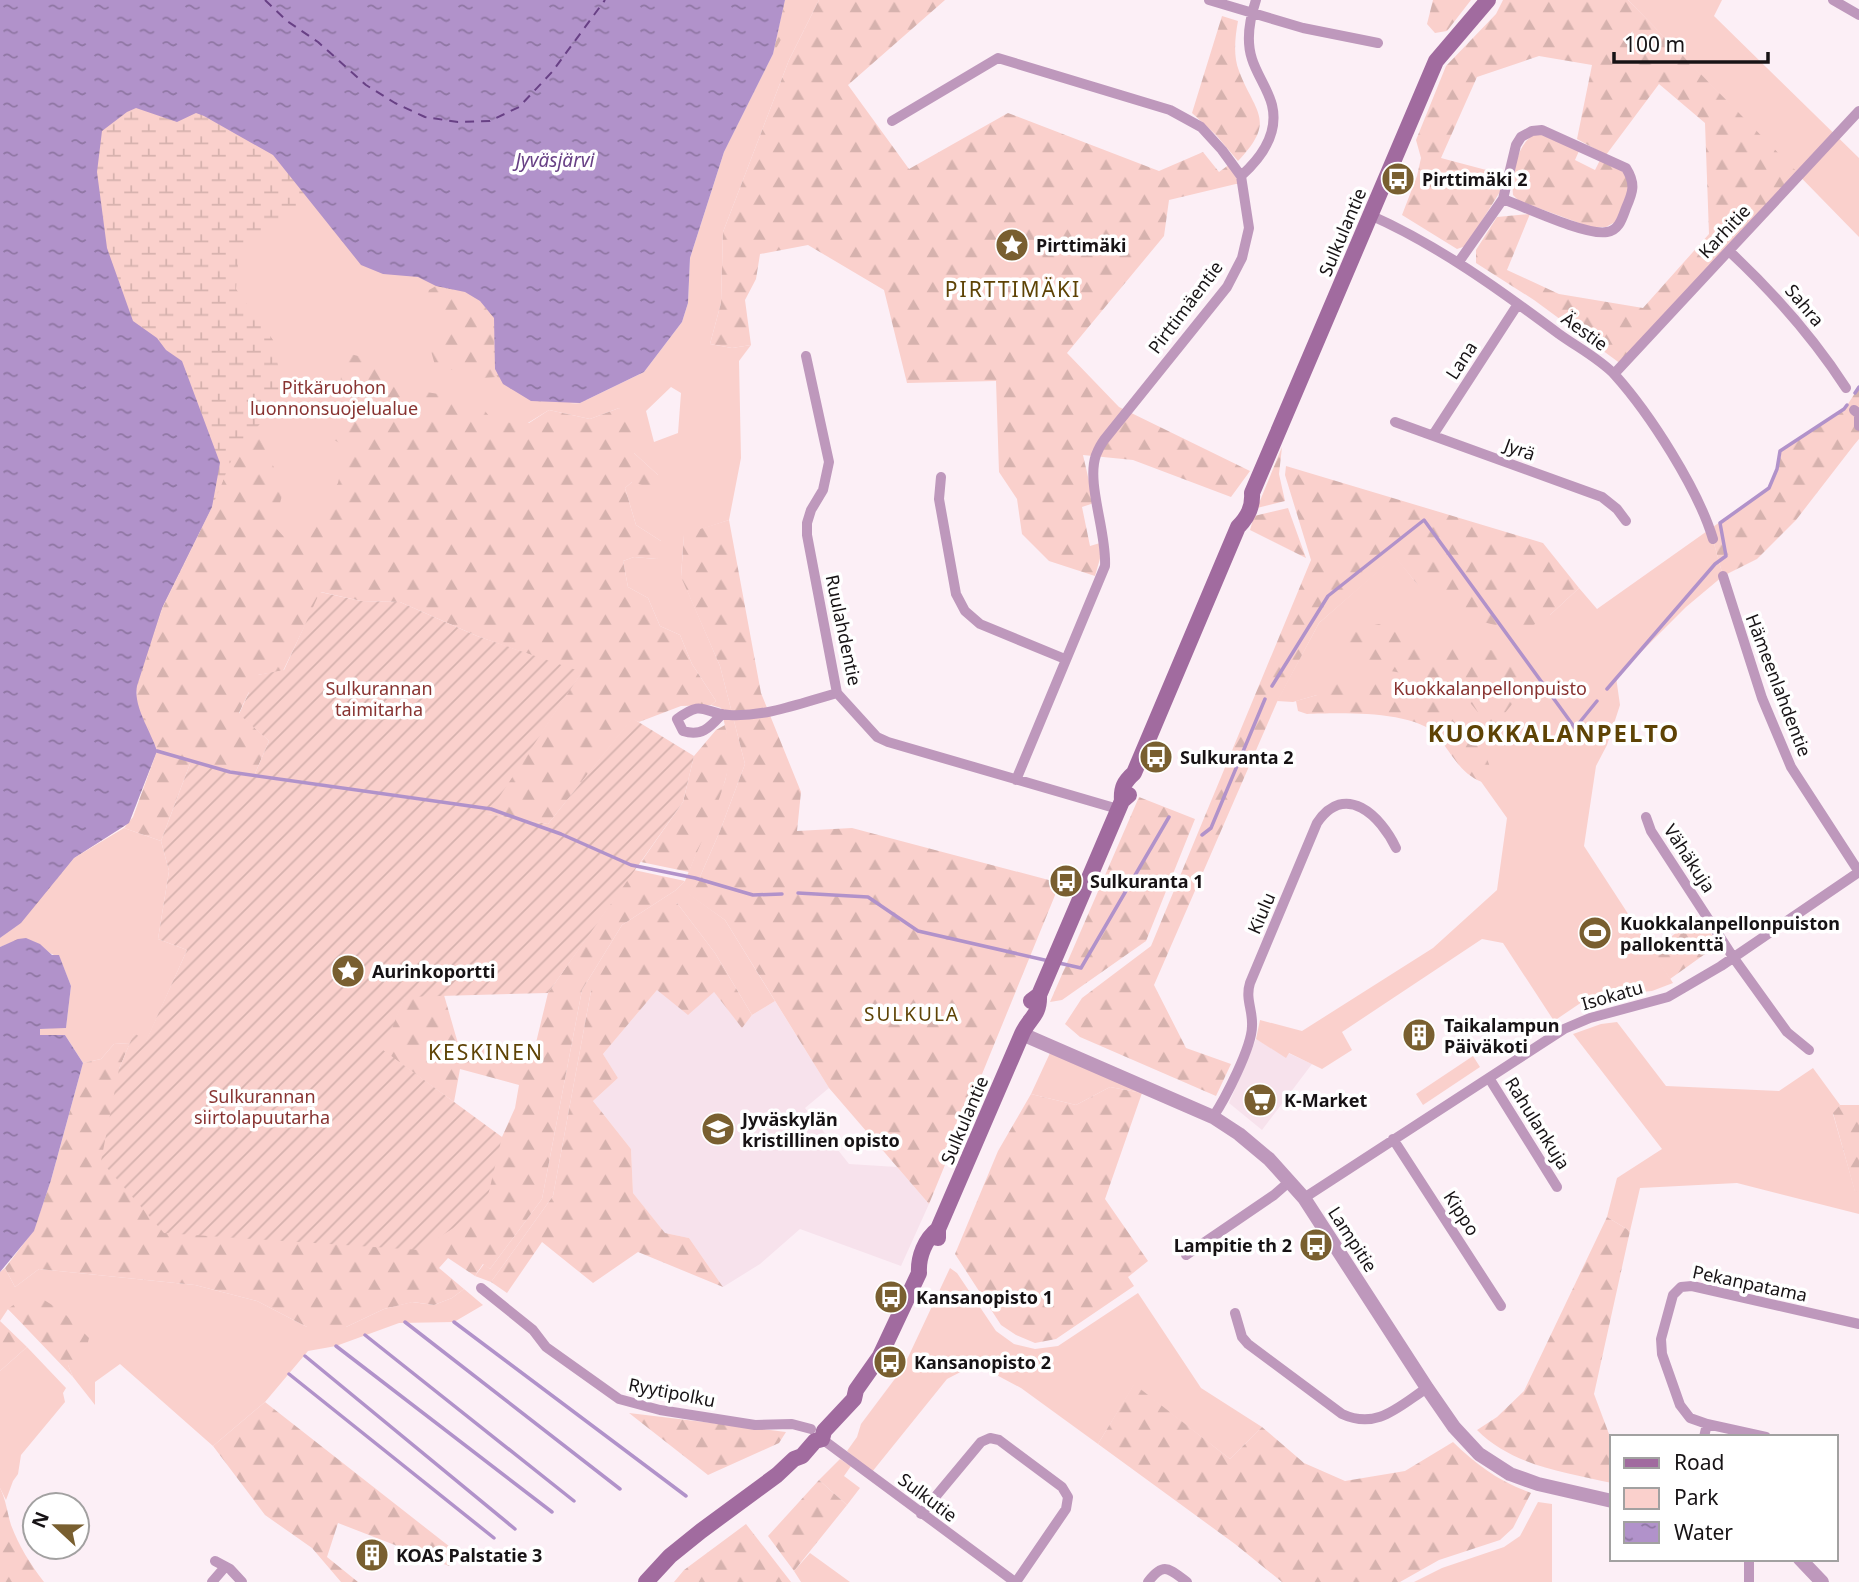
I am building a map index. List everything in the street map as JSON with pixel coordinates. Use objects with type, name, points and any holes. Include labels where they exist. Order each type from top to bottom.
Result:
[{"type":"main road","name":"Sulkulantie","points":[[646,1582],[670,1556],[691,1539],[778,1475],[794,1459],[802,1456],[848,1394],[856,1390],[887,1345],[919,1273],[918,1262],[927,1242],[938,1229],[1023,1030],[1033,1020],[1040,1005],[1039,995],[1120,805],[1124,786],[1134,773],[1238,527],[1237,516],[1244,499],[1252,493],[1436,61],[1488,0]]},
{"type":"street","points":[[1209,0],[1303,28],[1378,43]]},
{"type":"street","points":[[1241,176],[1257,162],[1268,145],[1273,123],[1272,104],[1251,57],[1249,36],[1256,0]]},
{"type":"street","points":[[1833,0],[1859,15]]},
{"type":"street","name":"Pirttimäentie","points":[[892,121],[998,58],[1170,110],[1200,127],[1222,150],[1241,176],[1248,228],[1242,258],[1227,287],[1104,440],[1095,456],[1094,475],[1105,566],[1016,780]]},
{"type":"street","name":"Karhitie","points":[[1614,374],[1859,111]]},
{"type":"street","points":[[1458,263],[1503,199],[1516,145],[1521,137],[1532,131],[1542,130],[1626,168],[1632,177],[1634,189],[1619,226],[1608,232],[1589,231],[1503,199]]},
{"type":"street","name":"Äestie","points":[[1370,215],[1392,224],[1458,263],[1614,374],[1660,436],[1704,514],[1713,539]]},
{"type":"street","name":"Sahra","points":[[1729,251],[1771,290],[1823,352],[1846,388]]},
{"type":"street","name":"Lana","points":[[1433,435],[1518,304]]},
{"type":"street","name":"Ruulahdentie","points":[[806,355],[829,462],[823,490],[807,523],[807,535],[837,693],[877,737],[888,742],[1016,780],[1120,805]]},
{"type":"street","points":[[1854,410],[1858,414],[1859,426]]},
{"type":"street","name":"Jyrä","points":[[1395,422],[1602,497],[1617,509],[1626,521]]},
{"type":"street","points":[[941,477],[939,499],[956,594],[965,611],[980,624],[1065,659]]},
{"type":"street","name":"Hämeenlahdentie","points":[[1723,576],[1762,698],[1791,767],[1859,872]]},
{"type":"street","points":[[722,714],[753,716],[837,693]]},
{"type":"street","name":"Kiulu","points":[[1213,1117],[1221,1107],[1249,1041],[1252,1016],[1247,993],[1250,983],[1317,823],[1325,812],[1338,805],[1362,807],[1390,834],[1396,848]]},
{"type":"street","name":"Vähäkuja","points":[[1646,817],[1651,831],[1733,957],[1787,1032],[1809,1050]]},
{"type":"street","name":"Isokatu","points":[[1304,1198],[1564,1029],[1590,1018],[1668,997],[1733,957],[1859,872]]},
{"type":"street","name":"Lampitie","points":[[1023,1030],[1213,1117],[1240,1134],[1269,1159],[1304,1198],[1427,1388],[1454,1427],[1474,1448],[1510,1474],[1610,1501]]},
{"type":"street","name":"Rahulankuja","points":[[1489,1077],[1557,1187]]},
{"type":"street","name":"Kippo","points":[[1393,1139],[1501,1306]]},
{"type":"street","points":[[1186,1255],[1274,1195],[1290,1181]]},
{"type":"street","name":"Pekanpatama","points":[[1707,1424],[1690,1418],[1680,1405],[1662,1354],[1661,1339],[1673,1295],[1681,1287],[1692,1286],[1859,1324]]},
{"type":"street","name":"Ryytipolku","points":[[481,1288],[533,1330],[546,1347],[619,1399],[660,1410],[755,1425],[792,1424],[817,1434]]},
{"type":"street","points":[[1235,1313],[1242,1337],[1248,1344],[1342,1414],[1355,1420],[1381,1418],[1427,1388]]},
{"type":"street","points":[[1704,1435],[1707,1424],[1757,1435]]},
{"type":"street","name":"Sulkutie","points":[[817,1434],[1015,1582]]},
{"type":"street","points":[[921,1514],[981,1442],[990,1438],[999,1440],[1062,1487],[1069,1497],[1066,1509],[1015,1582]]},
{"type":"street","points":[[1749,1561],[1749,1582]]},
{"type":"street","points":[[1802,1561],[1822,1582]]},
{"type":"street","points":[[215,1562],[242,1582]]},
{"type":"street","points":[[212,1582],[225,1567]]},
{"type":"street","points":[[1148,1582],[1156,1571],[1162,1568],[1170,1570],[1187,1582]]},
{"type":"shaded area","name":"Jyväskylän kristillinen opisto","points":[[657,990],[714,992],[742,1027],[752,1015],[775,1001],[829,1088],[805,1108],[849,1164],[897,1167],[929,1204],[901,1266],[800,1229],[760,1264],[723,1287],[689,1238],[665,1233],[633,1193],[631,1149],[593,1101],[618,1078],[603,1054]]},
{"type":"shaded area","points":[[1256,1039],[1286,1057],[1288,1053],[1312,1064],[1262,1130],[1229,1103]]},
{"type":"green space","points":[[0,0],[251,76],[587,401],[548,403],[529,398],[505,385],[496,373],[493,323],[485,307],[468,295],[421,278],[382,272],[361,264],[308,200],[239,252],[236,289],[273,340],[284,396],[234,454],[212,507],[162,609],[136,693],[157,751],[129,823],[74,858],[21,923],[0,299]]},
{"type":"green space","name":"Pitkäruohon luonnonsuojelualue","points":[[785,0],[819,0],[789,60],[723,232],[721,303],[710,344],[732,348],[751,345],[739,361],[741,458],[729,520],[684,535],[681,576],[720,666],[745,764],[720,831],[699,879],[689,894],[725,920],[775,1001],[752,1015],[715,953],[677,903],[591,991],[553,1196],[491,1282],[475,1276],[484,1264],[490,1269],[542,1199],[582,990],[622,925],[676,890],[685,881],[725,781],[728,752],[721,708],[711,705],[716,701],[692,664],[680,635],[660,626],[648,598],[628,587],[623,561],[634,557],[657,559],[661,541],[636,525],[625,488],[632,482],[658,475],[634,453],[619,408],[590,419],[549,410],[317,553],[249,694],[135,86],[494,288],[570,404],[580,403],[644,372],[682,322],[688,303],[690,258],[724,152],[773,54]],"holes":[[[671,387],[681,393],[678,433],[654,442],[646,411]]]},
{"type":"green space","points":[[785,0],[803,0],[773,54]]},
{"type":"green space","points":[[819,0],[945,0],[848,85],[909,169],[1008,113],[1159,171],[1203,152],[1219,172],[1230,164],[1240,183],[1169,200],[1164,236],[1067,353],[1119,407],[1250,471],[1231,497],[1133,460],[1083,455],[1094,503],[1082,507],[1090,546],[1100,543],[1101,555],[1095,576],[1049,561],[1022,534],[1017,499],[999,472],[996,381],[907,383],[884,290],[808,245],[760,254],[756,279],[745,300],[751,345],[732,348],[710,344],[721,303],[723,232],[789,60]]},
{"type":"green space","points":[[1433,0],[1471,0],[1447,31],[1435,33],[1427,24]]},
{"type":"green space","points":[[1503,0],[1628,0],[1800,175],[1621,364],[1534,300],[1476,263],[1476,250],[1497,217],[1530,214],[1507,270],[1559,294],[1643,308],[1709,234],[1705,123],[1659,84],[1606,155],[1577,139],[1592,65],[1539,56],[1477,77],[1441,158],[1505,175],[1503,187],[1466,246],[1457,249],[1402,215],[1421,158],[1416,140],[1446,66],[1496,14]]},
{"type":"green space","points":[[1628,0],[1722,0],[1714,16],[1859,158],[1859,237]]},
{"type":"green space","points":[[1222,16],[1238,21],[1235,46],[1237,65],[1259,116],[1257,136],[1238,161],[1216,135],[1192,113]]},
{"type":"green space","points":[[1534,135],[1542,135],[1579,151],[1575,160],[1595,170],[1600,160],[1628,177],[1629,187],[1617,221],[1606,227],[1590,227],[1519,201],[1513,195],[1516,161],[1523,145]]},
{"type":"green space","points":[[436,286],[465,292],[480,301],[494,318],[497,377],[480,378],[435,365],[431,351],[442,321],[424,307],[429,290]]},
{"type":"green space","points":[[350,354],[387,363],[395,387],[476,400],[494,422],[529,423],[549,410],[590,419],[619,408],[637,433],[634,453],[658,475],[658,485],[652,488],[632,482],[625,488],[636,525],[661,541],[663,551],[657,559],[634,557],[623,561],[628,587],[648,598],[660,626],[680,635],[692,664],[716,701],[711,705],[681,706],[639,722],[632,719],[548,824],[487,814],[581,673],[477,636],[400,602],[361,601],[321,592],[283,671],[257,675],[239,713],[269,741],[254,776],[191,761],[161,841],[124,828],[133,817],[157,751],[140,711],[137,686],[162,609],[212,507],[234,454],[246,437],[260,439],[284,488],[274,526],[285,538],[287,553],[290,555],[338,483],[346,447],[326,435],[320,424],[338,401],[343,361]]},
{"type":"green space","points":[[1859,387],[1859,439],[1796,520],[1757,559],[1723,576],[1710,529],[1769,488],[1777,469],[1780,451],[1844,410]]},
{"type":"green space","points":[[1282,447],[1279,474],[1285,501],[1257,508]]},
{"type":"green space","points":[[1286,466],[1543,543],[1579,588],[1550,615],[1522,632],[1464,617],[1417,584],[1395,557],[1319,623],[1277,702],[1154,985],[1186,1048],[1231,1064],[1216,1096],[1080,1037],[1065,1024],[1082,998],[1151,946],[1311,560],[1285,475]]},
{"type":"green space","points":[[1288,508],[1306,558],[1250,530],[1254,516]]},
{"type":"green space","points":[[729,520],[761,693],[801,792],[797,831],[852,828],[1060,883],[929,1204],[829,1088],[725,920],[688,894],[699,879],[745,764],[720,666],[681,577],[684,534]]},
{"type":"green space","name":"Kuokkalanpellonpuisto","points":[[1710,529],[1723,576],[1686,607],[1616,677],[1620,705],[1607,745],[1596,766],[1584,846],[1673,983],[1652,991],[1609,995],[1582,1002],[1554,1021],[1503,943],[1482,939],[1342,1032],[1352,1050],[1322,1069],[1289,1053],[1286,1058],[1256,1039],[1260,1020],[1302,1031],[1433,948],[1497,890],[1507,818],[1440,724],[1317,695],[1293,702],[1277,701],[1319,623],[1395,556],[1417,584],[1550,615],[1579,588],[1597,609]]},
{"type":"green space","name":"Sulkurannan siirtolapuutarha","points":[[320,592],[361,601],[400,602],[477,636],[582,672],[488,814],[548,824],[632,718],[694,756],[683,802],[548,993],[405,997],[383,1050],[502,1137],[485,1208],[419,1250],[164,1233],[101,1161],[119,1069],[134,1033],[146,1041],[187,950],[158,939],[169,871],[161,841],[191,761],[254,776],[269,741],[239,714],[257,675],[284,670]]},
{"type":"green space","points":[[1379,624],[1421,644],[1435,647],[1444,644],[1466,651],[1491,650],[1503,653],[1526,668],[1528,684],[1501,718],[1493,723],[1451,688],[1425,678],[1355,666],[1347,659],[1347,643],[1358,630]]},
{"type":"green space","points":[[1350,680],[1406,688],[1437,700],[1464,723],[1485,756],[1491,773],[1482,782],[1474,778],[1462,768],[1437,736],[1412,721],[1376,715],[1307,714],[1298,711],[1296,701],[1317,695],[1334,683]]},
{"type":"green space","points":[[725,725],[730,746],[727,775],[689,872],[641,862],[683,802],[694,756],[716,730]]},
{"type":"green space","points":[[1139,797],[1195,819],[1146,941],[1062,1000],[1050,1002]]},
{"type":"green space","points":[[124,828],[161,841],[169,871],[158,939],[187,950],[146,1042],[134,1034],[130,1043],[114,1044],[101,1059],[83,1063],[65,1035],[40,1036],[40,1029],[66,1027],[71,986],[59,956],[28,940],[0,947],[0,938],[21,922],[74,858]]},
{"type":"green space","points":[[634,870],[685,881],[676,890],[622,925],[582,990],[542,1199],[490,1269],[483,1264],[475,1276],[448,1258],[439,1268],[464,1289],[452,1298],[434,1305],[413,1302],[384,1309],[346,1327],[307,1327],[257,1301],[195,1285],[39,1269],[15,1287],[5,1268],[34,1230],[51,1180],[83,1063],[101,1059],[114,1044],[130,1043],[119,1069],[502,1137],[515,1108],[519,1085],[460,1069],[454,1102],[382,1050],[405,996],[444,995],[459,1047],[534,1051],[548,993]]},
{"type":"green space","points":[[677,903],[715,953],[752,1015],[742,1028],[714,992],[688,1015],[657,990],[603,1054],[618,1078],[593,1101],[631,1149],[633,1193],[665,1233],[689,1238],[723,1287],[638,1252],[593,1283],[542,1242],[507,1293],[491,1282],[553,1196],[591,991],[621,939],[633,928]]},
{"type":"green space","points":[[1697,916],[1719,944],[1670,979],[1652,952]]},
{"type":"green space","points":[[1617,1022],[1666,1086],[1779,1091],[1813,1068],[1840,1105],[1833,1114],[1855,1191],[1859,1192],[1859,1214],[1737,1183],[1640,1188],[1630,1231],[1607,1217],[1617,1178],[1662,1149],[1573,1034],[1601,1024]]},
{"type":"green space","points":[[1050,1053],[1142,1093],[1110,1087],[1076,1105],[1031,1094]]},
{"type":"green space","points":[[1473,1056],[1480,1067],[1423,1105],[1416,1094]]},
{"type":"green space","points":[[1110,1087],[1142,1093],[1105,1199],[1148,1261],[1128,1277],[1134,1286],[1056,1339],[1035,1343],[1001,1325],[955,1254],[998,1151],[1031,1094],[1076,1105]]},
{"type":"green space","points":[[1840,1105],[1859,1105],[1859,1192],[1855,1192],[1833,1113]]},
{"type":"green space","points":[[1607,1217],[1630,1231],[1594,1394],[1610,1437],[1610,1483],[1523,1460],[1491,1442],[1477,1430],[1497,1417],[1524,1391]]},
{"type":"green space","points":[[5,1268],[15,1287],[39,1269],[195,1285],[257,1301],[307,1327],[346,1327],[384,1309],[412,1302],[434,1305],[452,1298],[464,1289],[483,1305],[454,1322],[399,1323],[336,1346],[308,1351],[265,1402],[213,1446],[120,1364],[95,1382],[95,1405],[73,1377],[68,1365],[8,1309],[0,1321],[0,1272]]},
{"type":"green space","points":[[950,1268],[957,1273],[996,1331],[1014,1344],[1035,1349],[1058,1346],[1138,1293],[1201,1388],[1262,1427],[1230,1459],[1134,1385],[1098,1444],[1021,1388],[976,1364],[947,1379],[872,1472],[847,1451],[857,1437],[861,1424],[903,1368]]},
{"type":"green space","points":[[31,1292],[62,1311],[89,1338],[84,1358],[68,1365],[73,1377],[8,1309]]},
{"type":"green space","points":[[0,1321],[27,1347],[0,1371]]},
{"type":"green space","points":[[27,1347],[66,1388],[63,1393],[65,1402],[21,1455],[18,1474],[6,1500],[0,1488],[0,1371]]},
{"type":"green space","points":[[1134,1384],[1230,1459],[1262,1427],[1304,1463],[1345,1481],[1405,1471],[1453,1442],[1489,1472],[1531,1493],[1513,1528],[1500,1540],[1439,1560],[1400,1582],[1282,1582],[1235,1544],[1098,1444]]},
{"type":"green space","points":[[265,1402],[459,1554],[449,1566],[338,1523],[327,1557],[358,1582],[341,1582],[312,1548],[265,1515],[213,1446]]},
{"type":"green space","points":[[629,1413],[786,1432],[779,1443],[708,1475]]},
{"type":"green space","points":[[840,1459],[851,1466],[844,1476],[860,1488],[847,1505],[819,1480]]},
{"type":"green space","points":[[819,1480],[847,1505],[794,1571],[768,1536]]},
{"type":"green space","points":[[0,1488],[11,1525],[21,1546],[21,1561],[29,1561],[44,1582],[0,1582]]},
{"type":"green space","points":[[1538,1502],[1552,1504],[1552,1582],[1414,1582],[1442,1568],[1504,1547],[1520,1536]]},
{"type":"green space","points":[[746,1524],[791,1582],[674,1582],[684,1570]]},
{"type":"green space","points":[[810,1553],[850,1582],[801,1582],[794,1571]]},
{"type":"water","name":"Jyväsjärvi","points":[[0,0],[785,0],[773,54],[724,152],[690,258],[688,303],[682,322],[644,372],[580,403],[531,401],[503,384],[495,369],[494,318],[480,301],[465,292],[436,286],[418,277],[383,274],[361,265],[273,155],[196,113],[177,122],[136,108],[102,131],[97,172],[107,248],[133,321],[182,361],[220,463],[212,507],[162,608],[137,686],[140,711],[157,751],[129,823],[74,858],[21,923],[0,938]]},
{"type":"water","points":[[26,938],[40,944],[52,955],[59,955],[71,986],[66,1028],[40,1029],[40,1035],[65,1035],[83,1063],[34,1231],[0,1272],[0,947]]},
{"type":"waterway","points":[[1855,393],[1859,387]]},
{"type":"waterway","points":[[1607,689],[1715,564],[1726,556],[1720,523],[1769,488],[1777,469],[1780,451],[1847,405]]},
{"type":"waterway","points":[[1272,686],[1328,596],[1424,520],[1575,728],[1597,701]]},
{"type":"waterway","points":[[1202,835],[1211,828],[1265,699]]},
{"type":"waterway","points":[[157,751],[230,772],[491,809],[561,834],[631,865],[695,878],[753,895],[782,894]]},
{"type":"waterway","points":[[1059,963],[1081,968],[1169,817]]},
{"type":"waterway","points":[[798,893],[868,897],[918,931],[1049,961]]},
{"type":"waterway","points":[[405,1322],[620,1489]]},
{"type":"waterway","points":[[454,1322],[686,1496]]},
{"type":"waterway","points":[[365,1335],[574,1501]]},
{"type":"waterway","points":[[336,1346],[552,1512]]},
{"type":"waterway","points":[[305,1356],[515,1529]]},
{"type":"waterway","points":[[289,1374],[494,1538]]},
{"type":"ferry route","points":[[265,0],[366,85],[425,117],[458,122],[490,121],[519,107],[552,72],[605,0]]},
{"type":"place","name":"Pirttimäki 2","points":[[1398,179]]},
{"type":"place","name":"Pirttimäki","points":[[1012,245]]},
{"type":"place","name":"Sulkuranta 2","points":[[1156,757]]},
{"type":"place","name":"Sulkuranta 1","points":[[1066,881]]},
{"type":"place","name":"Kuokkalanpellonpuiston pallokenttä","points":[[1595,933]]},
{"type":"place","name":"Aurinkoportti","points":[[348,971]]},
{"type":"place","name":"Taikalampun Päiväkoti","points":[[1419,1035]]},
{"type":"place","name":"K-Market","points":[[1260,1100]]},
{"type":"place","name":"Jyväskylän kristillinen opisto","points":[[718,1129]]},
{"type":"place","name":"Lampitie th 2","points":[[1316,1245]]},
{"type":"place","name":"Kansanopisto 1","points":[[891,1297]]},
{"type":"place","name":"Kansanopisto 2","points":[[890,1362]]},
{"type":"place","name":"KOAS Palstatie 3","points":[[372,1555]]},
{"type":"district","name":"PIRTTIMÄKI","points":[[1013,289]]},
{"type":"district","name":"KUOKKALANPELTO","points":[[1554,732]]},
{"type":"district","name":"SULKULA","points":[[912,1014]]},
{"type":"district","name":"KESKINEN","points":[[486,1052]]},
{"type":"park label","name":"Sulkurannan taimitarha","points":[[379,698]]}]
